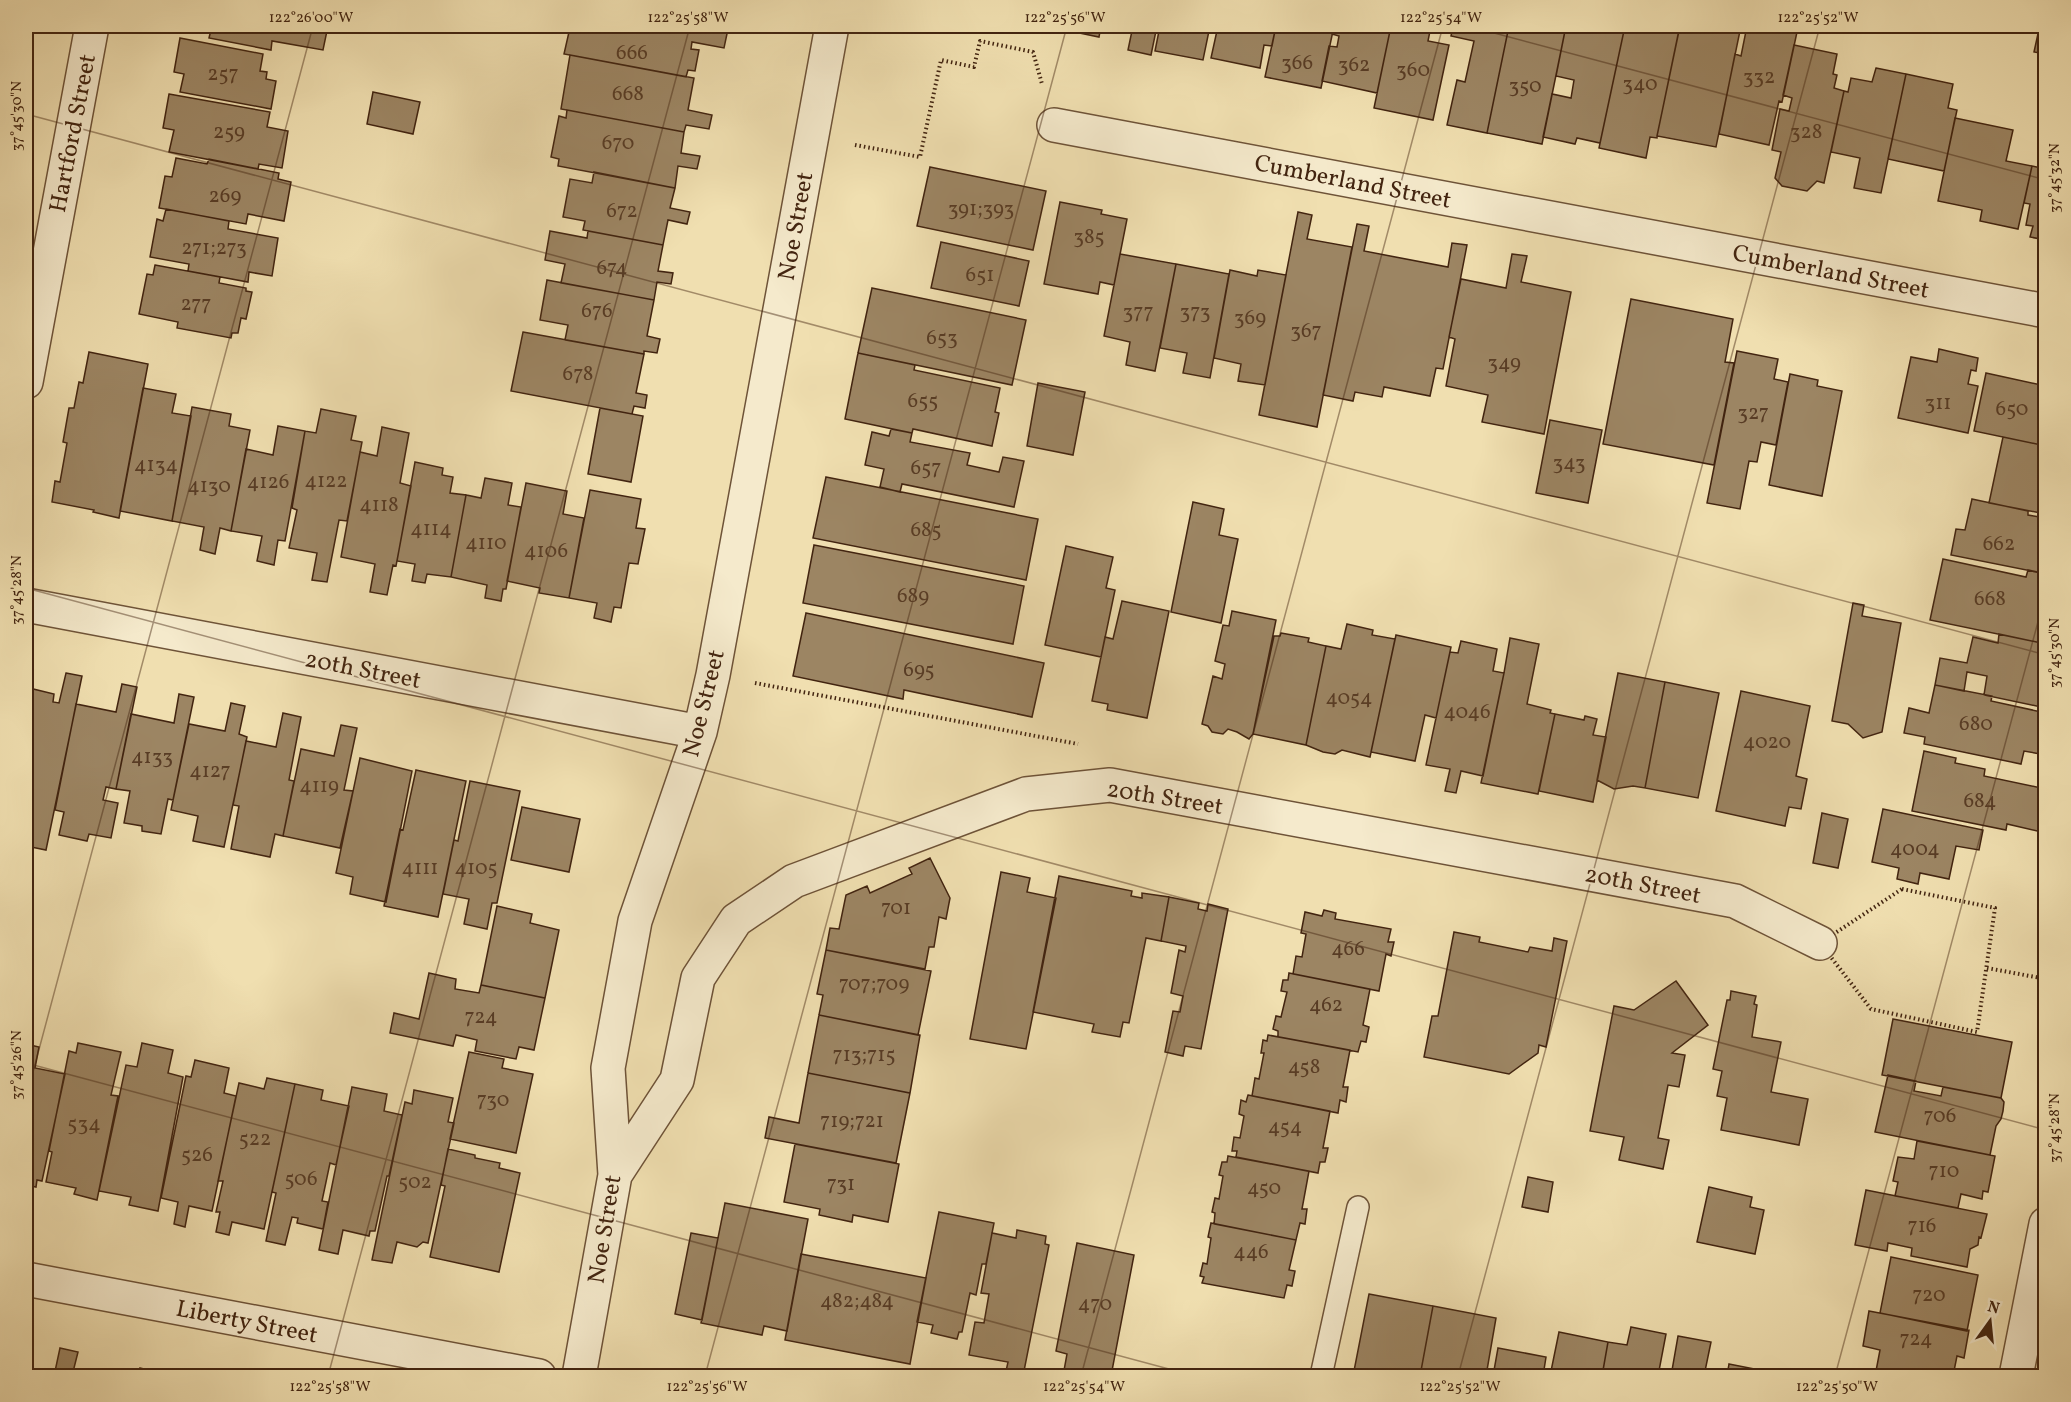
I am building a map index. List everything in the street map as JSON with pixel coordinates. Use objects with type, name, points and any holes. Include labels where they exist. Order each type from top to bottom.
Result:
[{"type":"street","name":"Hartford Street","points":[[26,382],[92,26]]},
{"type":"street","name":"Noe Street","points":[[579,1377],[615,1175],[608,1068],[635,921],[700,732],[713,675],[832,26]]},
{"type":"street","name":"Cumberland Street","points":[[1054,125],[2046,311]]},
{"type":"street","name":"20th Street","points":[[26,605],[700,732]]},
{"type":"street","name":"20th Street","points":[[615,1175],[677,1080],[698,978],[736,920],[794,880],[1026,794],[1110,785],[1735,901],[1820,943]]},
{"type":"street","points":[[2016,1377],[2046,1224]]},
{"type":"street","name":"Liberty Street","points":[[26,1279],[539,1377]]},
{"type":"lane","points":[[1321,1377],[1358,1207]]},
{"type":"path","points":[[812,137],[920,157],[941,60],[974,67],[980,41],[1033,52],[1054,125]]},
{"type":"path","points":[[713,675],[1077,743],[1110,785]]},
{"type":"path","points":[[1902,889],[1995,908],[1987,968],[1977,1032],[1871,1009],[1820,943],[1902,889]]},
{"type":"path","points":[[1987,968],[2046,979]]},
{"type":"building","points":[[184,26],[328,26],[323,50],[272,41],[271,50],[209,38],[211,30]]},
{"type":"building","points":[[544,26],[711,26],[728,29],[724,48],[692,42],[691,49],[699,50],[695,71],[688,70],[686,77],[564,54],[569,32]]},
{"type":"building","points":[[1061,26],[1101,26],[1099,37],[1060,29]]},
{"type":"building","points":[[1133,26],[1157,26],[1151,55],[1128,50]]},
{"type":"building","points":[[1160,26],[1210,26],[1203,60],[1155,51]]},
{"type":"building","points":[[1218,26],[1276,26],[1272,46],[1264,45],[1260,68],[1211,58]]},
{"type":"building","points":[[1276,26],[1334,26],[1321,88],[1265,77]]},
{"type":"building","points":[[1334,26],[1391,26],[1377,93],[1322,81],[1329,46],[1337,47],[1339,36],[1332,34]]},
{"type":"building","points":[[1391,26],[1431,26],[1428,41],[1449,45],[1433,120],[1374,108]]},
{"type":"building","points":[[1453,26],[1509,26],[1487,133],[1447,125],[1457,80],[1465,82],[1474,41],[1451,36]]},
{"type":"building","points":[[1509,26],[1566,26],[1542,144],[1487,133]]},
{"type":"building","points":[[1566,26],[1625,26],[1600,143],[1577,138],[1575,144],[1543,137],[1552,94],[1571,98],[1574,80],[1556,76]]},
{"type":"building","points":[[1625,26],[1658,26],[1679,30],[1657,138],[1650,137],[1646,158],[1599,148]]},
{"type":"building","points":[[1680,26],[1741,26],[1716,147],[1657,136]]},
{"type":"building","points":[[1747,26],[1787,26],[1786,30],[1797,32],[1782,102],[1779,101],[1769,145],[1719,134],[1735,54],[1741,56]]},
{"type":"building","points":[[2039,29],[2046,30],[2046,54],[2034,52]]},
{"type":"building","points":[[180,38],[263,54],[260,71],[267,72],[266,79],[276,81],[271,109],[180,92],[184,74],[174,72]]},
{"type":"building","points":[[1794,45],[1837,54],[1833,74],[1837,75],[1834,88],[1844,91],[1824,183],[1817,181],[1807,191],[1782,186],[1775,178],[1781,152],[1772,150],[1780,109],[1789,111],[1792,98],[1783,95]]},
{"type":"building","points":[[570,55],[694,78],[688,110],[712,115],[709,129],[686,125],[684,132],[561,109]]},
{"type":"building","points":[[1876,68],[1906,74],[1881,193],[1854,188],[1860,158],[1831,152],[1844,91],[1848,92],[1851,78],[1872,82]]},
{"type":"building","points":[[1906,74],[1953,84],[1948,108],[1957,110],[1944,171],[1888,159]]},
{"type":"building","points":[[373,92],[420,102],[413,134],[367,124]]},
{"type":"building","points":[[169,94],[270,112],[267,127],[288,131],[282,168],[259,164],[258,169],[169,152],[174,130],[163,128]]},
{"type":"building","points":[[567,110],[684,132],[681,153],[700,156],[697,169],[678,166],[675,188],[558,166],[559,159],[551,157],[559,116],[566,118]]},
{"type":"building","points":[[1955,118],[2013,130],[2006,161],[2032,166],[2018,229],[1980,221],[1982,210],[1938,201]]},
{"type":"building","points":[[176,158],[207,164],[209,159],[279,173],[278,179],[291,182],[284,221],[248,214],[246,224],[159,208],[165,176],[172,177]]},
{"type":"building","points":[[2032,166],[2046,169],[2046,240],[2030,237],[2033,226],[2026,225],[2030,204],[2024,203]]},
{"type":"building","points":[[930,167],[1046,191],[1033,250],[917,226]]},
{"type":"building","points":[[594,172],[675,188],[670,208],[690,212],[687,224],[668,220],[663,245],[583,230],[585,221],[563,217],[570,179],[592,183]]},
{"type":"building","points":[[1060,202],[1102,210],[1101,214],[1127,219],[1114,285],[1100,282],[1098,294],[1044,284]]},
{"type":"building","points":[[166,209],[229,221],[228,229],[278,238],[272,276],[249,272],[248,282],[188,271],[189,264],[150,257],[157,219],[163,221]]},
{"type":"building","points":[[1298,212],[1312,215],[1307,239],[1352,247],[1317,427],[1259,415]]},
{"type":"building","points":[[1357,224],[1369,226],[1364,251],[1448,267],[1452,243],[1467,245],[1443,369],[1436,368],[1430,396],[1384,387],[1382,397],[1355,392],[1353,401],[1323,395]]},
{"type":"building","points":[[550,231],[587,238],[588,231],[663,245],[658,271],[673,273],[671,284],[657,282],[654,300],[561,283],[565,264],[545,260]]},
{"type":"building","points":[[941,242],[1029,261],[1019,306],[931,288]]},
{"type":"building","points":[[1120,254],[1176,264],[1155,371],[1126,365],[1130,342],[1104,336]]},
{"type":"building","points":[[1512,254],[1527,256],[1521,282],[1571,292],[1544,434],[1482,422],[1488,395],[1446,386],[1455,339],[1449,337],[1461,279],[1506,288]]},
{"type":"building","points":[[1176,264],[1229,274],[1210,378],[1183,373],[1187,353],[1160,348]]},
{"type":"building","points":[[155,265],[220,277],[219,283],[246,288],[246,291],[252,292],[246,319],[241,318],[238,333],[232,333],[231,338],[177,328],[178,322],[139,314],[147,274],[153,275]]},
{"type":"building","points":[[1230,270],[1257,276],[1258,270],[1286,275],[1265,385],[1238,381],[1241,364],[1214,358]]},
{"type":"building","points":[[547,280],[654,300],[647,336],[660,339],[657,353],[644,351],[644,354],[565,340],[568,325],[540,320]]},
{"type":"building","points":[[872,288],[1026,320],[1012,385],[858,353]]},
{"type":"building","points":[[1631,299],[1733,319],[1725,362],[1734,363],[1714,465],[1603,444]]},
{"type":"building","points":[[523,332],[644,354],[636,393],[647,395],[645,408],[634,406],[632,414],[511,391]]},
{"type":"building","points":[[1939,349],[1978,358],[1976,371],[1971,370],[1968,384],[1978,386],[1968,433],[1898,418],[1911,357],[1937,362]]},
{"type":"building","points":[[1737,351],[1778,359],[1774,379],[1788,382],[1776,445],[1761,442],[1757,462],[1749,461],[1740,509],[1707,503]]},
{"type":"building","points":[[89,352],[148,364],[119,518],[93,512],[94,510],[52,502],[55,481],[60,482],[67,443],[63,442],[69,408],[74,408],[79,382],[83,383]]},
{"type":"building","points":[[858,353],[915,365],[914,370],[1000,388],[995,412],[999,413],[992,446],[913,429],[912,433],[845,419]]},
{"type":"building","points":[[1986,373],[2046,386],[2046,446],[1974,431]]},
{"type":"building","points":[[1790,374],[1818,380],[1817,386],[1842,391],[1822,496],[1769,485]]},
{"type":"building","points":[[1038,383],[1085,392],[1073,455],[1027,446]]},
{"type":"building","points":[[143,388],[176,394],[172,413],[191,416],[172,521],[120,511]]},
{"type":"building","points":[[192,407],[231,414],[229,426],[250,430],[231,531],[220,528],[215,554],[200,550],[204,527],[172,521]]},
{"type":"building","points":[[600,408],[643,416],[631,482],[588,474]]},
{"type":"building","points":[[321,409],[356,416],[351,440],[362,442],[347,521],[339,520],[327,582],[312,580],[317,553],[289,548],[297,510],[292,508],[305,431],[316,433]]},
{"type":"building","points":[[1550,420],[1602,430],[1588,503],[1536,493]]},
{"type":"building","points":[[278,426],[305,431],[285,541],[278,540],[274,565],[257,561],[262,536],[231,531],[246,449],[273,455]]},
{"type":"building","points":[[382,427],[409,433],[400,483],[411,486],[396,566],[393,565],[387,595],[370,592],[375,564],[341,557],[360,452],[377,456]]},
{"type":"building","points":[[891,429],[912,433],[910,442],[970,453],[967,465],[999,472],[1003,457],[1024,461],[1014,507],[902,484],[900,492],[880,487],[884,469],[865,465],[872,432],[889,436]]},
{"type":"building","points":[[2003,437],[2046,446],[2046,514],[1989,503]]},
{"type":"building","points":[[415,462],[443,468],[442,475],[453,477],[450,493],[466,495],[451,577],[427,574],[425,583],[412,581],[415,564],[397,561]]},
{"type":"building","points":[[826,477],[1038,519],[1026,580],[813,538]]},
{"type":"building","points":[[485,478],[512,483],[508,505],[521,507],[506,589],[503,589],[501,601],[485,598],[487,585],[451,577],[466,495],[481,498]]},
{"type":"building","points":[[526,483],[567,491],[563,514],[584,518],[569,598],[539,593],[540,588],[507,581]]},
{"type":"building","points":[[590,490],[641,499],[636,528],[645,529],[638,564],[629,563],[621,608],[614,607],[611,622],[594,618],[597,603],[569,598]]},
{"type":"building","points":[[1972,499],[2028,511],[2028,515],[2046,518],[2046,574],[1951,555],[1956,529],[1965,530]]},
{"type":"building","points":[[1193,502],[1224,509],[1219,535],[1238,539],[1221,623],[1171,612]]},
{"type":"building","points":[[814,545],[1024,586],[1013,644],[803,603]]},
{"type":"building","points":[[1066,546],[1113,557],[1106,588],[1115,590],[1101,657],[1045,645]]},
{"type":"building","points":[[1943,559],[2026,577],[2028,570],[2046,574],[2046,644],[1930,620]]},
{"type":"building","points":[[1122,601],[1169,611],[1147,718],[1107,710],[1108,704],[1092,701],[1105,637],[1113,639]]},
{"type":"building","points":[[1853,603],[1864,605],[1862,616],[1901,623],[1882,732],[1863,738],[1848,724],[1832,721]]},
{"type":"building","points":[[1232,611],[1276,620],[1253,734],[1249,739],[1228,729],[1223,734],[1212,732],[1208,726],[1202,724],[1213,676],[1222,679],[1225,664],[1215,661],[1223,625],[1229,626]]},
{"type":"building","points":[[806,613],[1044,663],[1032,717],[904,690],[903,699],[793,676]]},
{"type":"building","points":[[1347,624],[1373,630],[1372,635],[1395,639],[1370,757],[1342,750],[1335,754],[1323,752],[1306,745],[1326,646],[1341,649]]},
{"type":"building","points":[[1281,633],[1309,638],[1308,642],[1326,646],[1306,745],[1253,734],[1274,636],[1280,636]]},
{"type":"building","points":[[1999,634],[2046,644],[2046,708],[1984,695],[1987,676],[1967,672],[1964,691],[1935,685],[1940,658],[1967,663],[1973,637],[1998,643]]},
{"type":"building","points":[[1396,635],[1451,647],[1436,718],[1425,715],[1415,761],[1371,752]]},
{"type":"building","points":[[1510,638],[1539,644],[1527,704],[1551,710],[1550,713],[1555,714],[1538,794],[1481,783]]},
{"type":"building","points":[[1461,641],[1497,649],[1493,671],[1504,673],[1483,776],[1461,771],[1456,793],[1445,791],[1450,769],[1426,765],[1450,652],[1458,653]]},
{"type":"building","points":[[66,673],[82,676],[46,850],[26,846],[26,696],[29,688],[54,694],[53,702],[59,703]]},
{"type":"building","points":[[1618,673],[1665,682],[1645,788],[1633,786],[1614,789],[1597,780]]},
{"type":"building","points":[[1665,682],[1719,693],[1698,798],[1645,788]]},
{"type":"building","points":[[122,684],[137,687],[116,789],[106,787],[103,800],[118,803],[111,838],[89,834],[87,841],[59,835],[64,812],[55,810],[76,704],[116,712]]},
{"type":"building","points":[[1935,685],[1992,696],[1991,701],[2046,713],[2046,755],[2024,751],[2021,764],[1924,744],[1925,737],[1904,733],[1909,708],[1929,713]]},
{"type":"building","points":[[1741,691],[1810,706],[1796,776],[1807,779],[1801,809],[1789,807],[1785,826],[1716,811]]},
{"type":"building","points":[[179,694],[194,697],[173,800],[168,799],[161,834],[142,831],[142,826],[124,823],[130,791],[116,789],[131,714],[174,723]]},
{"type":"building","points":[[231,703],[245,706],[239,734],[247,737],[224,847],[193,841],[198,816],[171,810],[189,724],[225,731]]},
{"type":"building","points":[[283,713],[301,717],[289,780],[294,781],[283,836],[275,834],[270,857],[231,849],[239,806],[233,805],[246,741],[276,747]]},
{"type":"building","points":[[1555,714],[1584,720],[1585,716],[1597,719],[1593,735],[1606,737],[1593,802],[1539,791]]},
{"type":"building","points":[[341,725],[357,728],[344,790],[353,791],[340,848],[283,836],[301,749],[334,756]]},
{"type":"building","points":[[1924,751],[1956,758],[1955,763],[1985,769],[1984,776],[2046,789],[2046,833],[2007,824],[2006,830],[1912,811]]},
{"type":"building","points":[[360,758],[412,771],[386,902],[350,894],[353,877],[336,873]]},
{"type":"building","points":[[416,770],[466,781],[438,917],[384,906],[400,829],[403,830]]},
{"type":"building","points":[[470,781],[520,791],[497,903],[492,903],[487,929],[464,924],[469,899],[443,894],[454,840],[458,841]]},
{"type":"building","points":[[522,807],[580,819],[569,872],[511,860]]},
{"type":"building","points":[[1883,809],[1983,830],[1979,850],[1956,846],[1949,879],[1920,873],[1918,884],[1897,879],[1899,868],[1872,862]]},
{"type":"building","points":[[1822,813],[1848,819],[1838,868],[1813,863]]},
{"type":"building","points":[[930,858],[950,898],[946,919],[939,917],[934,947],[929,947],[925,969],[826,950],[830,928],[839,929],[846,895],[867,886],[870,893],[912,874],[909,868]]},
{"type":"building","points":[[1001,872],[1030,878],[1027,892],[1056,898],[1026,1049],[970,1039]]},
{"type":"building","points":[[1059,876],[1132,891],[1131,896],[1142,898],[1142,893],[1169,897],[1161,941],[1146,938],[1129,1023],[1123,1022],[1120,1037],[1092,1032],[1094,1024],[1033,1012]]},
{"type":"building","points":[[1169,897],[1199,903],[1198,909],[1207,911],[1208,904],[1228,909],[1201,1049],[1185,1046],[1183,1056],[1165,1052],[1173,1011],[1180,1012],[1183,996],[1171,993],[1179,950],[1185,952],[1186,946],[1161,941]]},
{"type":"building","points":[[497,906],[532,914],[530,923],[559,930],[545,998],[481,985]]},
{"type":"building","points":[[1324,910],[1336,913],[1335,919],[1391,929],[1388,942],[1394,942],[1391,956],[1386,954],[1379,991],[1293,974],[1296,956],[1302,957],[1306,934],[1301,933],[1305,912],[1322,916]]},
{"type":"building","points":[[1454,932],[1480,937],[1479,942],[1528,952],[1530,947],[1552,951],[1554,938],[1567,941],[1546,1047],[1539,1045],[1538,1053],[1509,1074],[1424,1057],[1432,1016],[1438,1016]]},
{"type":"building","points":[[826,950],[931,971],[918,1035],[819,1015],[823,995],[817,994]]},
{"type":"building","points":[[429,973],[456,979],[455,989],[479,993],[481,985],[545,998],[534,1050],[519,1047],[516,1059],[475,1051],[477,1040],[456,1035],[453,1046],[390,1033],[394,1013],[419,1019]]},
{"type":"building","points":[[1289,973],[1370,989],[1363,1025],[1369,1027],[1366,1042],[1361,1041],[1358,1052],[1278,1037],[1278,1031],[1273,1029],[1276,1016],[1281,1017],[1287,992],[1281,991],[1283,980],[1288,980]]},
{"type":"building","points":[[1676,981],[1708,1025],[1672,1053],[1685,1055],[1679,1087],[1668,1085],[1658,1138],[1669,1140],[1663,1169],[1619,1160],[1624,1137],[1590,1131],[1614,1006],[1634,1010]]},
{"type":"building","points":[[1731,991],[1756,996],[1754,1004],[1757,1005],[1752,1037],[1781,1042],[1771,1092],[1808,1099],[1799,1145],[1721,1130],[1727,1098],[1717,1096],[1722,1071],[1713,1069],[1727,1000],[1730,1000]]},
{"type":"building","points":[[819,1015],[920,1035],[910,1093],[808,1073]]},
{"type":"building","points":[[1893,1019],[2012,1042],[2001,1098],[1882,1075]]},
{"type":"building","points":[[1268,1035],[1350,1050],[1343,1087],[1348,1087],[1346,1102],[1340,1100],[1338,1113],[1252,1096],[1255,1078],[1259,1079],[1264,1053],[1261,1053],[1263,1040],[1267,1041]]},
{"type":"building","points":[[78,1043],[121,1052],[111,1095],[118,1096],[97,1200],[74,1194],[76,1188],[46,1182],[52,1152],[49,1151],[69,1051],[76,1053]]},
{"type":"building","points":[[142,1043],[173,1050],[168,1073],[183,1077],[158,1211],[129,1205],[131,1197],[99,1191],[126,1065],[137,1067]]},
{"type":"building","points":[[26,1044],[39,1047],[35,1068],[65,1074],[42,1181],[37,1180],[36,1187],[26,1185]]},
{"type":"building","points":[[469,1052],[504,1059],[502,1068],[533,1074],[516,1153],[450,1139]]},
{"type":"building","points":[[195,1060],[229,1068],[224,1093],[236,1096],[212,1211],[189,1206],[185,1227],[174,1224],[178,1202],[161,1198],[186,1076],[191,1077]]},
{"type":"building","points":[[808,1073],[910,1093],[896,1163],[765,1138],[769,1117],[799,1123]]},
{"type":"building","points":[[1888,1075],[1916,1081],[1914,1091],[1941,1096],[1943,1087],[2001,1098],[2004,1102],[2003,1111],[1996,1126],[1990,1155],[1875,1132]]},
{"type":"building","points":[[267,1078],[295,1084],[264,1229],[232,1222],[229,1235],[216,1232],[220,1212],[216,1212],[223,1181],[218,1181],[239,1083],[264,1089]]},
{"type":"building","points":[[295,1084],[323,1090],[321,1100],[349,1106],[336,1165],[330,1163],[322,1201],[328,1202],[323,1229],[297,1223],[298,1218],[292,1217],[285,1245],[266,1241],[276,1193],[272,1192]]},
{"type":"building","points":[[352,1087],[387,1094],[384,1111],[402,1115],[375,1231],[370,1231],[369,1236],[343,1230],[338,1254],[319,1250]]},
{"type":"building","points":[[414,1090],[453,1098],[448,1122],[454,1123],[428,1243],[423,1242],[417,1247],[397,1242],[392,1263],[372,1260],[405,1102],[412,1104]]},
{"type":"building","points":[[1248,1095],[1330,1111],[1323,1148],[1328,1148],[1325,1162],[1320,1162],[1318,1173],[1236,1157],[1237,1151],[1232,1151],[1234,1137],[1240,1138],[1244,1116],[1239,1114],[1241,1100],[1246,1102]]},
{"type":"building","points":[[1917,1141],[1995,1156],[1988,1192],[1983,1191],[1982,1199],[1961,1194],[1958,1208],[1895,1196],[1898,1182],[1893,1181],[1898,1157],[1914,1159]]},
{"type":"building","points":[[795,1144],[899,1164],[888,1222],[853,1215],[852,1222],[819,1215],[820,1209],[784,1202]]},
{"type":"building","points":[[448,1149],[500,1163],[499,1168],[520,1173],[499,1272],[430,1257],[445,1186],[441,1185]]},
{"type":"building","points":[[1228,1156],[1309,1171],[1302,1209],[1307,1209],[1305,1224],[1300,1223],[1296,1240],[1214,1224],[1215,1213],[1212,1212],[1215,1198],[1219,1199],[1223,1176],[1219,1175],[1222,1162],[1227,1162]]},
{"type":"building","points":[[1528,1177],[1553,1182],[1548,1212],[1522,1207]]},
{"type":"building","points":[[1709,1187],[1752,1197],[1750,1207],[1764,1210],[1755,1254],[1697,1242]]},
{"type":"building","points":[[1866,1190],[1987,1214],[1978,1245],[1970,1249],[1967,1267],[1911,1256],[1912,1248],[1888,1243],[1887,1251],[1855,1245]]},
{"type":"building","points":[[725,1203],[808,1219],[787,1331],[764,1326],[762,1335],[701,1323]]},
{"type":"building","points":[[939,1212],[994,1223],[986,1264],[982,1264],[976,1295],[970,1293],[962,1332],[959,1332],[957,1339],[931,1333],[933,1325],[917,1322]]},
{"type":"building","points":[[1211,1223],[1296,1240],[1289,1270],[1295,1271],[1292,1286],[1287,1285],[1284,1298],[1202,1283],[1204,1277],[1200,1276],[1203,1263],[1207,1264]]},
{"type":"building","points":[[1017,1230],[1046,1236],[1045,1244],[1049,1245],[1023,1376],[1005,1376],[1008,1362],[969,1355],[975,1322],[984,1323],[989,1294],[981,1293],[992,1233],[1016,1238]]},
{"type":"building","points":[[691,1233],[718,1238],[702,1320],[675,1314]]},
{"type":"building","points":[[1077,1243],[1134,1255],[1111,1376],[1063,1376],[1067,1354],[1056,1351]]},
{"type":"building","points":[[801,1254],[926,1278],[910,1364],[785,1340]]},
{"type":"building","points":[[1891,1257],[1978,1275],[1967,1331],[1880,1313]]},
{"type":"building","points":[[1369,1294],[1433,1306],[1420,1376],[1353,1376]]},
{"type":"building","points":[[1433,1306],[1496,1318],[1486,1376],[1420,1376]]},
{"type":"building","points":[[1869,1311],[1969,1330],[1964,1358],[1957,1356],[1953,1376],[1902,1376],[1876,1371],[1880,1350],[1863,1346]]},
{"type":"building","points":[[1631,1327],[1666,1334],[1658,1376],[1602,1376],[1608,1342],[1627,1345]]},
{"type":"building","points":[[1559,1332],[1608,1342],[1602,1376],[1550,1376]]},
{"type":"building","points":[[1678,1336],[1711,1342],[1704,1376],[1671,1376]]},
{"type":"building","points":[[60,1348],[78,1352],[72,1376],[54,1376]]},
{"type":"building","points":[[1498,1348],[1546,1357],[1543,1376],[1493,1376]]},
{"type":"building","points":[[1729,1364],[1775,1373],[1774,1376],[1727,1376]]},
{"type":"building","points":[[140,1368],[156,1372],[155,1376],[139,1376]]},
{"type":"building","points":[[1876,1371],[1902,1376],[1875,1376]]}]
